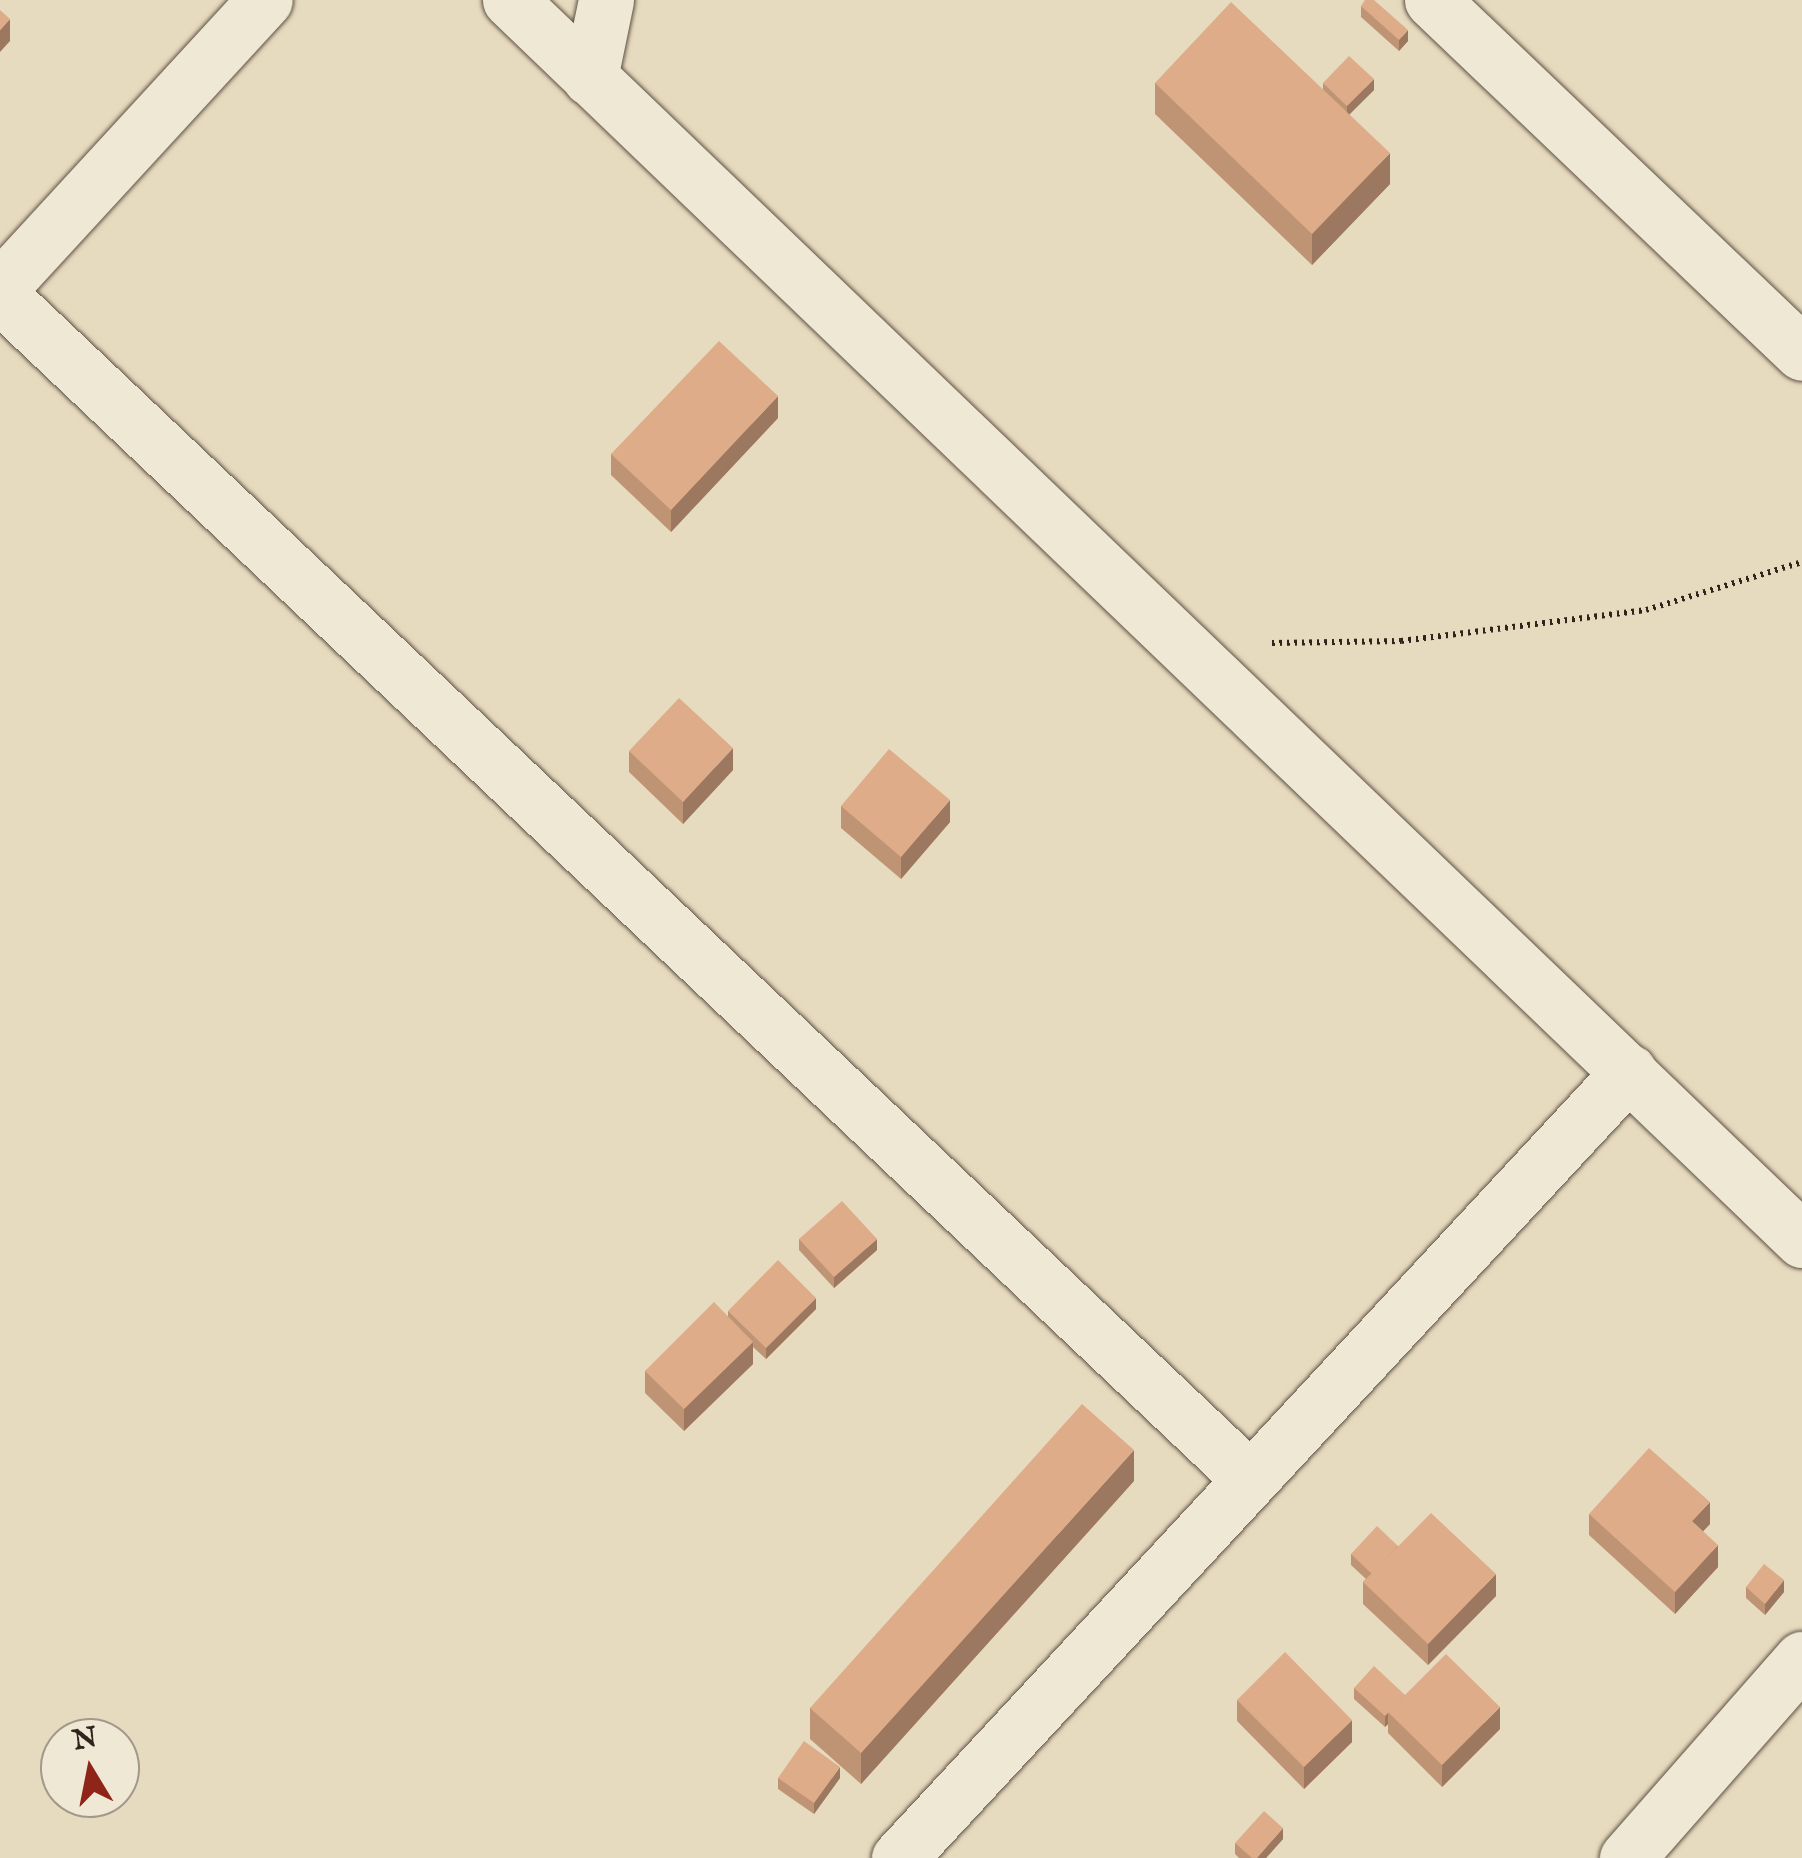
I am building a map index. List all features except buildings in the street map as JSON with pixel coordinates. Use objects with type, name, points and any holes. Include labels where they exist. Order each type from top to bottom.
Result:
[{"type":"street","points":[[266,0],[0,292],[1250,1479]]},
{"type":"street","points":[[510,0],[1802,1240]]},
{"type":"street","points":[[590,78],[606,0]]},
{"type":"street","points":[[1432,0],[1802,353]]},
{"type":"street","points":[[899,1858],[1629,1072]]},
{"type":"street","points":[[1627,1858],[1802,1659]]},
{"type":"path","points":[[1180,646],[1401,641],[1646,610],[1802,562]]}]
